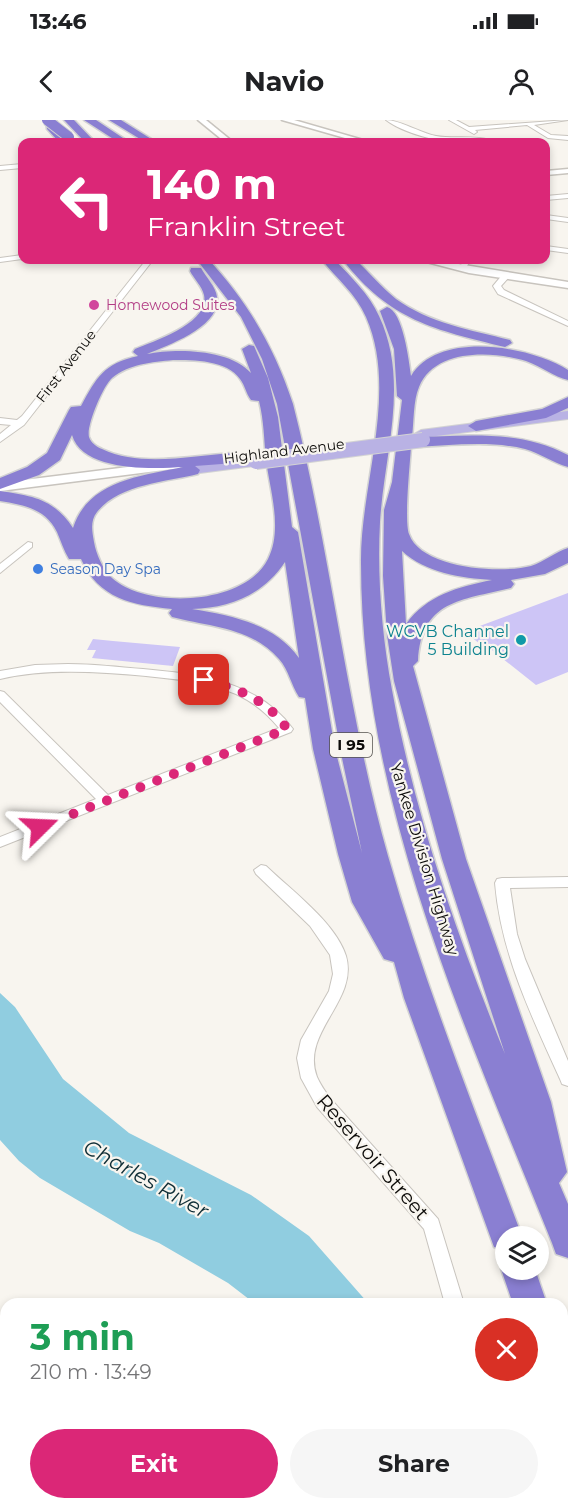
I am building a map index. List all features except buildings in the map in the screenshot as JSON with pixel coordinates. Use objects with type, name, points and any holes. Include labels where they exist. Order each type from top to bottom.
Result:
[{"type":"highway","points":[[49,120],[52,129],[65,138]]},
{"type":"highway","points":[[69,120],[86,138]]},
{"type":"highway","points":[[89,120],[117,138]]},
{"type":"highway","points":[[114,120],[144,138]]},
{"type":"highway","points":[[99,127],[124,138]]},
{"type":"highway","name":"Yankee Division Highway","points":[[332,264],[349,281],[369,310],[379,332],[387,361],[387,406],[372,507],[371,583],[379,675],[401,786],[430,886],[456,963],[565,1236]]},
{"type":"highway","points":[[354,264],[389,300],[417,316],[528,350],[568,368]]},
{"type":"highway","points":[[354,264],[382,303],[398,336],[405,373],[405,423]]},
{"type":"highway","points":[[192,470],[120,488],[97,502],[85,515],[81,529],[82,537],[96,570],[106,583],[128,596],[158,603],[202,602],[238,593],[263,578],[276,562],[282,539],[282,509],[266,400],[250,352],[199,265]]},
{"type":"highway","points":[[0,485],[36,469],[56,454],[91,383],[101,372],[189,329],[205,317],[210,308],[211,297],[199,265]]},
{"type":"highway","name":"I 95","points":[[199,265],[229,288],[249,317],[269,356],[283,393],[367,821],[385,890],[418,998],[502,1226]]},
{"type":"highway","points":[[568,376],[545,362],[515,354],[476,351],[441,357],[425,365],[411,388],[405,423],[398,524],[401,536],[415,552],[436,564],[479,574],[515,574],[549,566],[568,554]]},
{"type":"highway","points":[[235,458],[165,463],[120,460],[102,455],[91,448],[81,439],[79,429],[102,381],[110,372],[126,364],[147,359],[192,356],[224,362],[244,374],[258,400],[272,444]]},
{"type":"highway","points":[[476,426],[542,414],[568,402]]},
{"type":"highway","points":[[405,442],[422,439],[504,440],[542,449],[568,462]]},
{"type":"highway","points":[[399,484],[395,495],[392,522],[394,599],[401,658],[448,841],[536,1102],[565,1236]]},
{"type":"highway","points":[[0,495],[37,504],[57,516],[66,527],[86,577],[98,590],[111,598],[143,609],[227,621],[252,630],[273,642],[288,655],[300,674],[318,723]]},
{"type":"highway","points":[[282,509],[288,525],[318,723],[337,804],[365,902],[418,998]]},
{"type":"highway","points":[[413,705],[408,645],[416,625],[425,612],[457,594],[543,576],[568,566]]},
{"type":"highway","points":[[522,1280],[528,1298]]},
{"type":"main road","points":[[202,120],[224,138]]},
{"type":"main road","points":[[286,120],[351,138]]},
{"type":"main road","points":[[550,173],[568,171]]},
{"type":"main road","points":[[442,264],[568,285]]},
{"type":"main road","name":"Highland Avenue","points":[[422,439],[476,426],[568,415]]},
{"type":"main road","name":"Highland Avenue","points":[[0,495],[192,470],[255,458],[568,421]]},
{"type":"main road","name":"Highland Avenue","points":[[0,485],[235,458],[255,458],[405,442]]},
{"type":"street","points":[[388,120],[406,130],[427,136],[452,138]]},
{"type":"street","points":[[452,120],[484,138]]},
{"type":"street","points":[[468,129],[525,122],[568,120]]},
{"type":"street","points":[[525,122],[554,138],[568,138]]},
{"type":"street","points":[[0,168],[18,166]]},
{"type":"street","points":[[550,198],[568,196]]},
{"type":"street","points":[[550,218],[568,220]]},
{"type":"street","points":[[550,249],[568,251]]},
{"type":"street","points":[[0,260],[18,258]]},
{"type":"street","name":"First Avenue","points":[[0,439],[21,423],[146,264]]},
{"type":"street","points":[[461,268],[464,264]]},
{"type":"street","points":[[506,276],[497,286],[501,292],[568,324]]},
{"type":"street","points":[[0,421],[21,423]]},
{"type":"street","points":[[0,570],[28,545]]},
{"type":"street","points":[[0,675],[62,666],[204,680],[228,687],[262,703],[278,715],[287,729],[0,842]]},
{"type":"street","points":[[0,695],[106,801]]},
{"type":"street","name":"Reservoir Street","points":[[261,870],[325,934],[335,948],[341,963],[340,984],[309,1040],[304,1068],[310,1084],[323,1102],[432,1225],[453,1298]]},
{"type":"street","points":[[568,882],[502,884],[504,908],[520,969],[568,1079]]},
{"type":"water","name":"Charles River","points":[[0,993],[15,1007],[63,1079],[129,1133],[251,1195],[309,1236],[364,1298],[248,1298],[228,1283],[159,1243],[130,1231],[40,1178],[19,1161],[0,1140]]},
{"type":"place","name":"Homewood Suites","points":[[94,305]]},
{"type":"place","name":"Season Day Spa","points":[[38,569]]},
{"type":"place","name":"WCVB Channel 5 Building","points":[[521,640]]},
{"type":"route","points":[[40,827],[287,729],[278,715],[262,703],[228,687],[204,680]]}]
